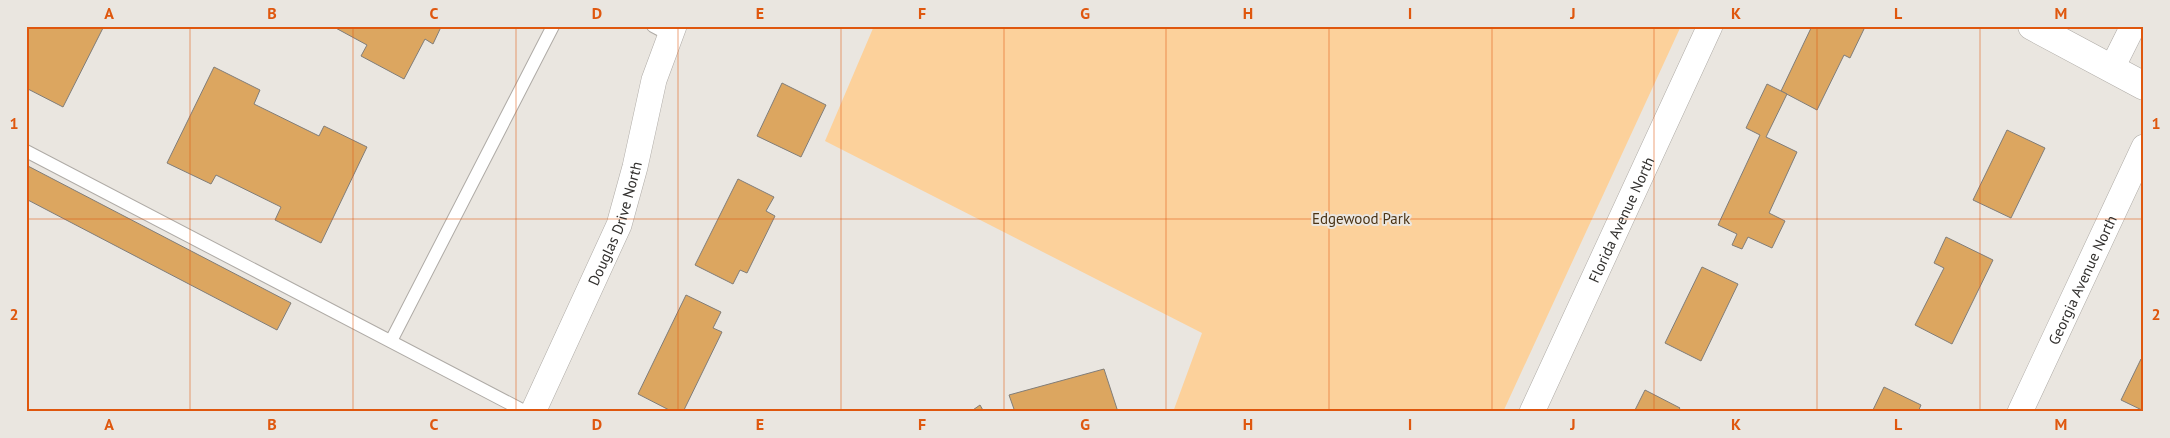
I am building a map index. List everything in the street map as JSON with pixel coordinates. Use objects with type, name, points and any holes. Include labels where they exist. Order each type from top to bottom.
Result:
[{"type":"street","name":"Florida Avenue North","points":[[1532,412],[1710,26]]},
{"type":"street","points":[[2032,26],[2144,86]]},
{"type":"street","points":[[2112,68],[2134,26]]},
{"type":"street","name":"Douglas Drive North","points":[[533,412],[619,225],[635,167],[666,29]]},
{"type":"street","name":"Georgia Avenue North","points":[[2020,412],[2144,147]]},
{"type":"lane","points":[[390,341],[553,26]]},
{"type":"lane","points":[[26,151],[526,412]]},
{"type":"green space","name":"Edgewood Park","points":[[874,26],[1681,26],[1503,412],[1173,412],[1202,333],[825,141]]},
{"type":"building","points":[[26,26],[104,26],[63,107],[26,88]]},
{"type":"building","points":[[332,26],[441,27],[433,44],[425,39],[404,79],[361,56],[367,45]]},
{"type":"building","points":[[1812,26],[1858,26],[1864,29],[1850,58],[1844,55],[1817,110],[1781,91]]},
{"type":"building","points":[[214,67],[260,90],[254,104],[319,136],[324,126],[367,147],[321,243],[275,220],[281,207],[216,175],[211,184],[167,163]]},
{"type":"building","points":[[782,83],[826,105],[801,157],[757,136]]},
{"type":"building","points":[[1767,84],[1787,94],[1766,137],[1797,152],[1769,213],[1785,221],[1772,248],[1748,237],[1742,249],[1732,245],[1737,234],[1718,225],[1760,135],[1746,128]]},
{"type":"building","points":[[2007,130],[2045,148],[2011,218],[1973,200]]},
{"type":"building","points":[[26,165],[291,303],[277,330],[26,199]]},
{"type":"building","points":[[738,179],[774,197],[766,211],[775,216],[747,273],[740,270],[733,284],[695,265]]},
{"type":"building","points":[[1946,237],[1993,260],[1952,344],[1915,325],[1944,268],[1934,263]]},
{"type":"building","points":[[1702,267],[1738,284],[1701,361],[1665,343]]},
{"type":"building","points":[[686,295],[721,312],[713,328],[722,332],[683,412],[673,412],[638,394]]},
{"type":"building","points":[[2141,359],[2144,360],[2144,411],[2121,400]]},
{"type":"building","points":[[1104,369],[1118,412],[1015,412],[1009,395]]},
{"type":"building","points":[[1884,387],[1921,405],[1918,412],[1872,412]]},
{"type":"building","points":[[1645,390],[1680,408],[1677,412],[1634,412]]},
{"type":"building","points":[[980,405],[984,412],[970,412]]}]
